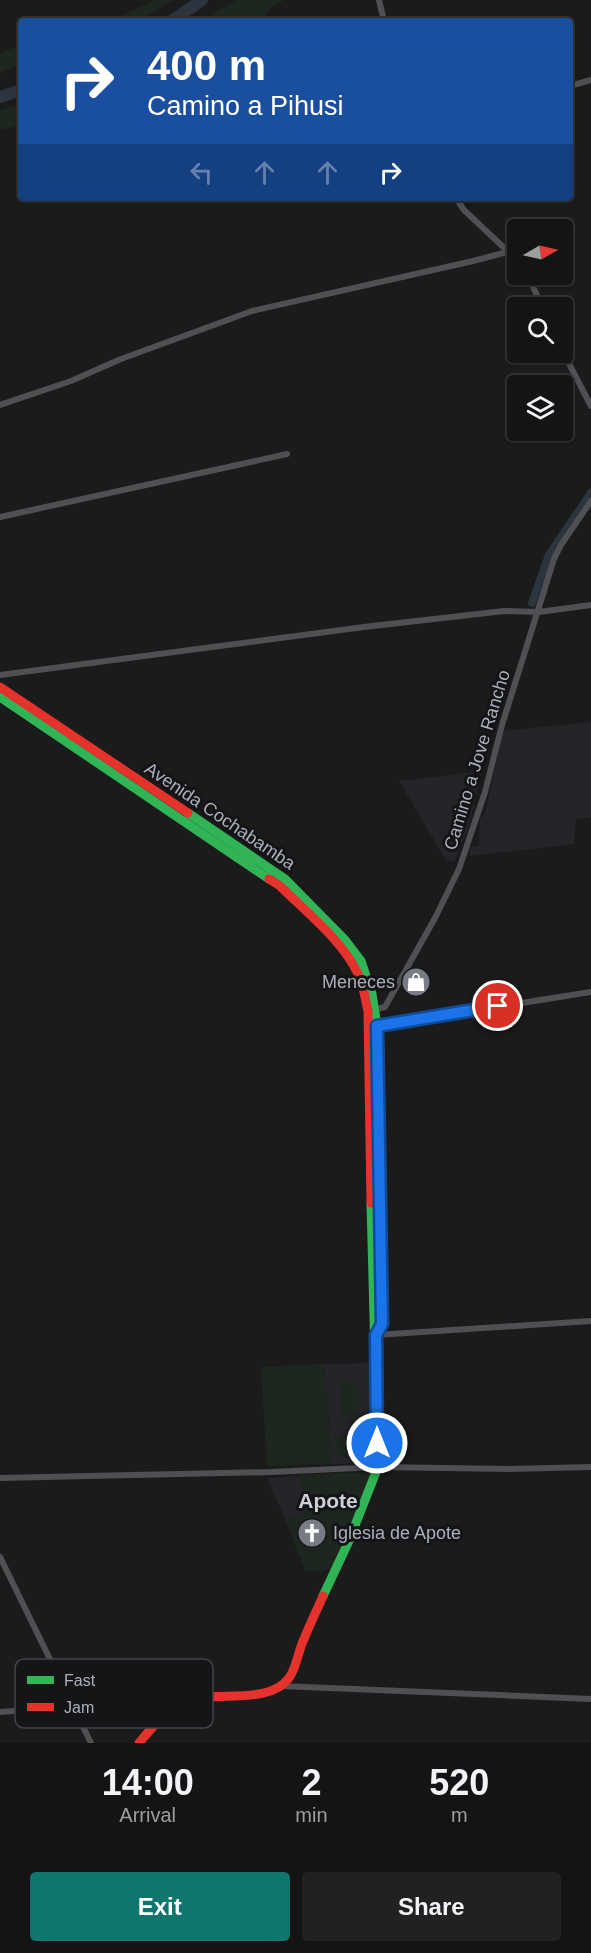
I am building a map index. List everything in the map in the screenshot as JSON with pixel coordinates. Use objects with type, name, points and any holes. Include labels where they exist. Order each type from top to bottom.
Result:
[{"type":"main road","name":"Avenida Cochabamba","points":[[0,687],[285,879],[345,940],[357,956],[366,974],[373,1026],[376,1258],[382,1324],[376,1335],[378,1467],[348,1543],[303,1640],[292,1671],[288,1679],[280,1686]]},
{"type":"main road","name":"Avenida Cochabamba","points":[[0,696],[280,886],[339,945],[358,973],[372,1010]]},
{"type":"main road","points":[[213,1698],[262,1693],[280,1686]]},
{"type":"main road","points":[[140,1743],[152,1728]]},
{"type":"street","points":[[379,0],[383,18]]},
{"type":"street","points":[[573,85],[591,80]]},
{"type":"street","points":[[458,201],[464,210],[507,252]]},
{"type":"street","points":[[0,405],[71,381],[121,359],[252,311],[507,252]]},
{"type":"street","points":[[569,363],[591,406]]},
{"type":"street","points":[[0,517],[287,454]]},
{"type":"street","name":"Camino a Jove Rancho","points":[[372,1010],[385,1007],[435,918],[459,869],[485,792],[502,725],[554,559],[591,501]]},
{"type":"street","points":[[0,675],[363,627],[504,611],[539,612],[591,605]]},
{"type":"street","points":[[373,1026],[591,992]]},
{"type":"street","points":[[376,1335],[591,1321]]},
{"type":"street","points":[[0,1478],[273,1472],[378,1467],[509,1469],[591,1467]]},
{"type":"street","points":[[0,1557],[50,1659]]},
{"type":"street","points":[[280,1686],[591,1699]]},
{"type":"street","points":[[0,1712],[15,1711]]},
{"type":"street","points":[[84,1728],[92,1743]]},
{"type":"shaded area","points":[[154,0],[174,0],[143,18],[115,18]]},
{"type":"shaded area","points":[[237,0],[284,0],[270,8],[263,18],[205,18]]},
{"type":"shaded area","points":[[18,46],[18,65],[0,73],[0,53]]},
{"type":"shaded area","points":[[18,104],[18,126],[0,130],[0,111]]},
{"type":"shaded area","points":[[591,722],[591,818],[576,819],[574,844],[470,856],[470,847],[479,846],[480,818],[485,814],[503,731]]},
{"type":"shaded area","points":[[482,771],[468,829],[454,862],[446,860],[399,781]]},
{"type":"shaded area","points":[[370,1363],[372,1463],[332,1464],[324,1364]]},
{"type":"shaded area","points":[[324,1364],[332,1464],[267,1466],[261,1367]]},
{"type":"shaded area","points":[[340,1382],[358,1382],[359,1415],[341,1416]]},
{"type":"shaded area","points":[[335,1434],[368,1434],[368,1456],[335,1456]]},
{"type":"shaded area","points":[[373,1472],[332,1569],[306,1571],[285,1520],[305,1512],[300,1475]]},
{"type":"shaded area","points":[[301,1476],[305,1513],[285,1519],[267,1478]]},
{"type":"waterway","points":[[176,18],[202,0]]},
{"type":"waterway","points":[[0,97],[18,91]]},
{"type":"waterway","points":[[532,603],[549,555],[591,493]]},
{"type":"traffic: fast","points":[[0,697],[269,879]]},
{"type":"traffic: fast","points":[[188,813],[285,879],[345,940],[361,961],[372,994],[377,1026],[382,1324],[376,1335]]},
{"type":"traffic: fast","points":[[323,1596],[348,1543],[378,1467],[371,1203]]},
{"type":"traffic: jam","points":[[0,687],[188,813]]},
{"type":"traffic: jam","points":[[269,879],[280,886],[334,939],[351,962],[362,983],[368,1011],[371,1203]]},
{"type":"traffic: jam","points":[[213,1697],[255,1695],[280,1687],[292,1674],[323,1596]]},
{"type":"traffic: jam","points":[[139,1743],[152,1728]]},
{"type":"place","name":"Meneces","points":[[416,982]]},
{"type":"place","name":"Iglesia de Apote","points":[[312,1533]]},
{"type":"district","name":"Apote","points":[[328,1500]]},
{"type":"route","points":[[377,1443],[376,1335],[382,1324],[377,1026],[498,1006]]}]
